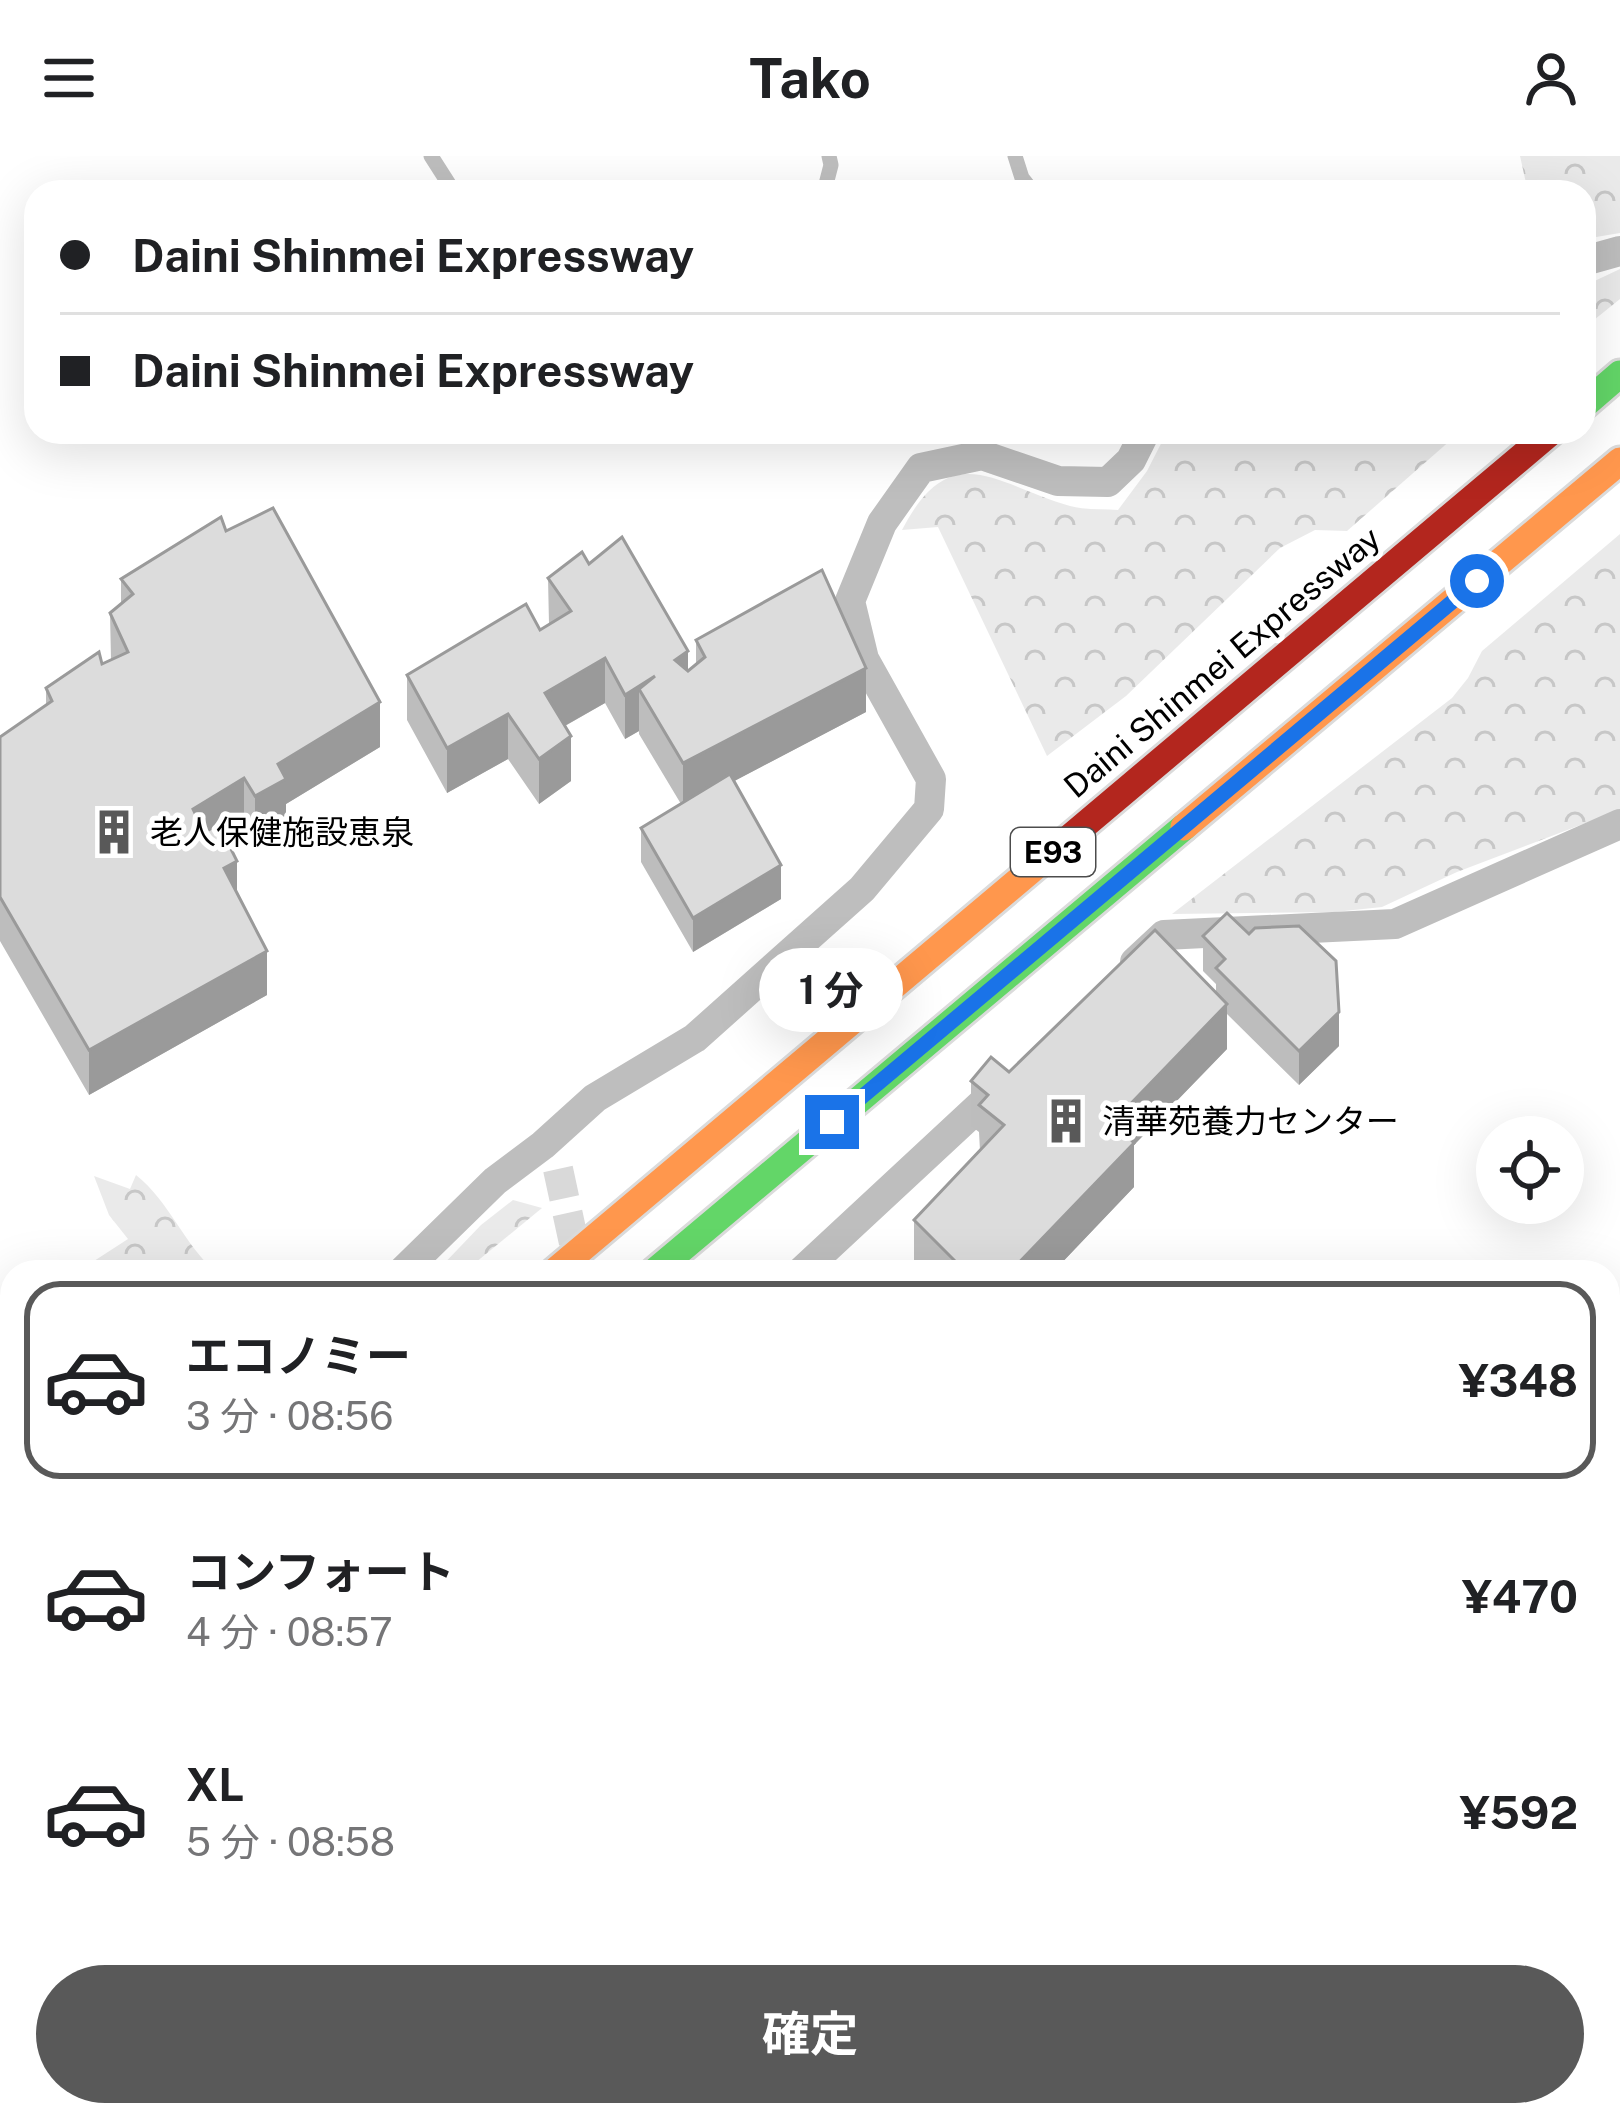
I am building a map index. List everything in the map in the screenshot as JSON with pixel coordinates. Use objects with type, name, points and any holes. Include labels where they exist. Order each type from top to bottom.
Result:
[{"type":"highway","points":[[1596,394],[1620,374]]},
{"type":"highway","name":"Daini Shinmei Expressway","points":[[568,1260],[1537,444]]},
{"type":"highway","name":"E93","points":[[668,1260],[1620,461]]},
{"type":"street","points":[[414,1260],[495,1181],[551,1157],[595,1098],[695,1038],[862,889],[929,809],[931,779],[864,659],[850,602],[882,523],[921,468],[982,455],[1058,481],[1108,482],[1139,444]]},
{"type":"street","points":[[1112,983],[1164,935],[1395,924],[1620,824]]},
{"type":"street","points":[[814,1260],[1026,1063]]},
{"type":"green space","points":[[1520,156],[1620,156],[1620,233],[1596,237],[1596,180],[1525,180]]},
{"type":"green space","points":[[1620,269],[1620,299],[1596,318],[1596,280]]},
{"type":"green space","points":[[1161,444],[1446,444],[1347,531],[1315,530],[1280,548],[1126,696],[1047,756],[938,527],[902,530],[920,501],[939,483],[957,475],[997,479],[1076,507],[1118,510]]},
{"type":"green space","points":[[1620,534],[1620,810],[1457,872],[1382,907],[1172,914],[1452,698],[1482,651]]},
{"type":"green space","points":[[136,1175],[205,1260],[96,1260],[128,1239],[109,1215],[94,1176],[130,1189]]},
{"type":"green space","points":[[513,1200],[542,1208],[479,1260],[447,1260]]},
{"type":"building","name":"老人保健施設恵泉","points":[[273,508],[380,702],[278,764],[286,779],[255,796],[244,778],[193,809],[204,832],[219,825],[237,861],[224,868],[267,951],[89,1050],[0,897],[0,737],[52,701],[46,688],[99,652],[102,664],[128,652],[110,613],[133,594],[121,579],[221,517],[226,531]]},
{"type":"building","points":[[622,537],[688,651],[675,660],[688,671],[705,657],[696,640],[822,570],[866,668],[683,763],[639,689],[655,676],[625,695],[605,658],[545,693],[571,736],[539,759],[508,714],[447,748],[407,675],[526,604],[540,630],[571,611],[548,578],[582,552],[589,564]]},
{"type":"building","points":[[730,774],[781,865],[693,918],[641,828]]},
{"type":"building","points":[[1227,913],[1249,934],[1255,928],[1299,926],[1336,961],[1339,1012],[1299,1051],[1216,968],[1225,959],[1203,936]]},
{"type":"building","name":"清華苑養力センター","points":[[1155,930],[1227,1004],[1114,1121],[1134,1143],[1022,1260],[954,1260],[914,1220],[1004,1125],[979,1105],[988,1095],[971,1081],[991,1057],[1009,1072]]},
{"type":"tunnel","points":[[558,1169],[577,1257]]},
{"type":"traffic: fast","points":[[1596,395],[1620,374]]},
{"type":"traffic: fast","points":[[668,1260],[1184,827]]},
{"type":"traffic: slow","points":[[1184,827],[1620,461]]},
{"type":"traffic: slow","points":[[568,1260],[1049,855]]},
{"type":"traffic: jam","points":[[1049,855],[1537,444]]},
{"type":"place","name":"老人保健施設恵泉","points":[[114,832]]},
{"type":"place","name":"清華苑養力センター","points":[[1066,1121]]},
{"type":"route","points":[[832,1122],[1477,581]]}]
